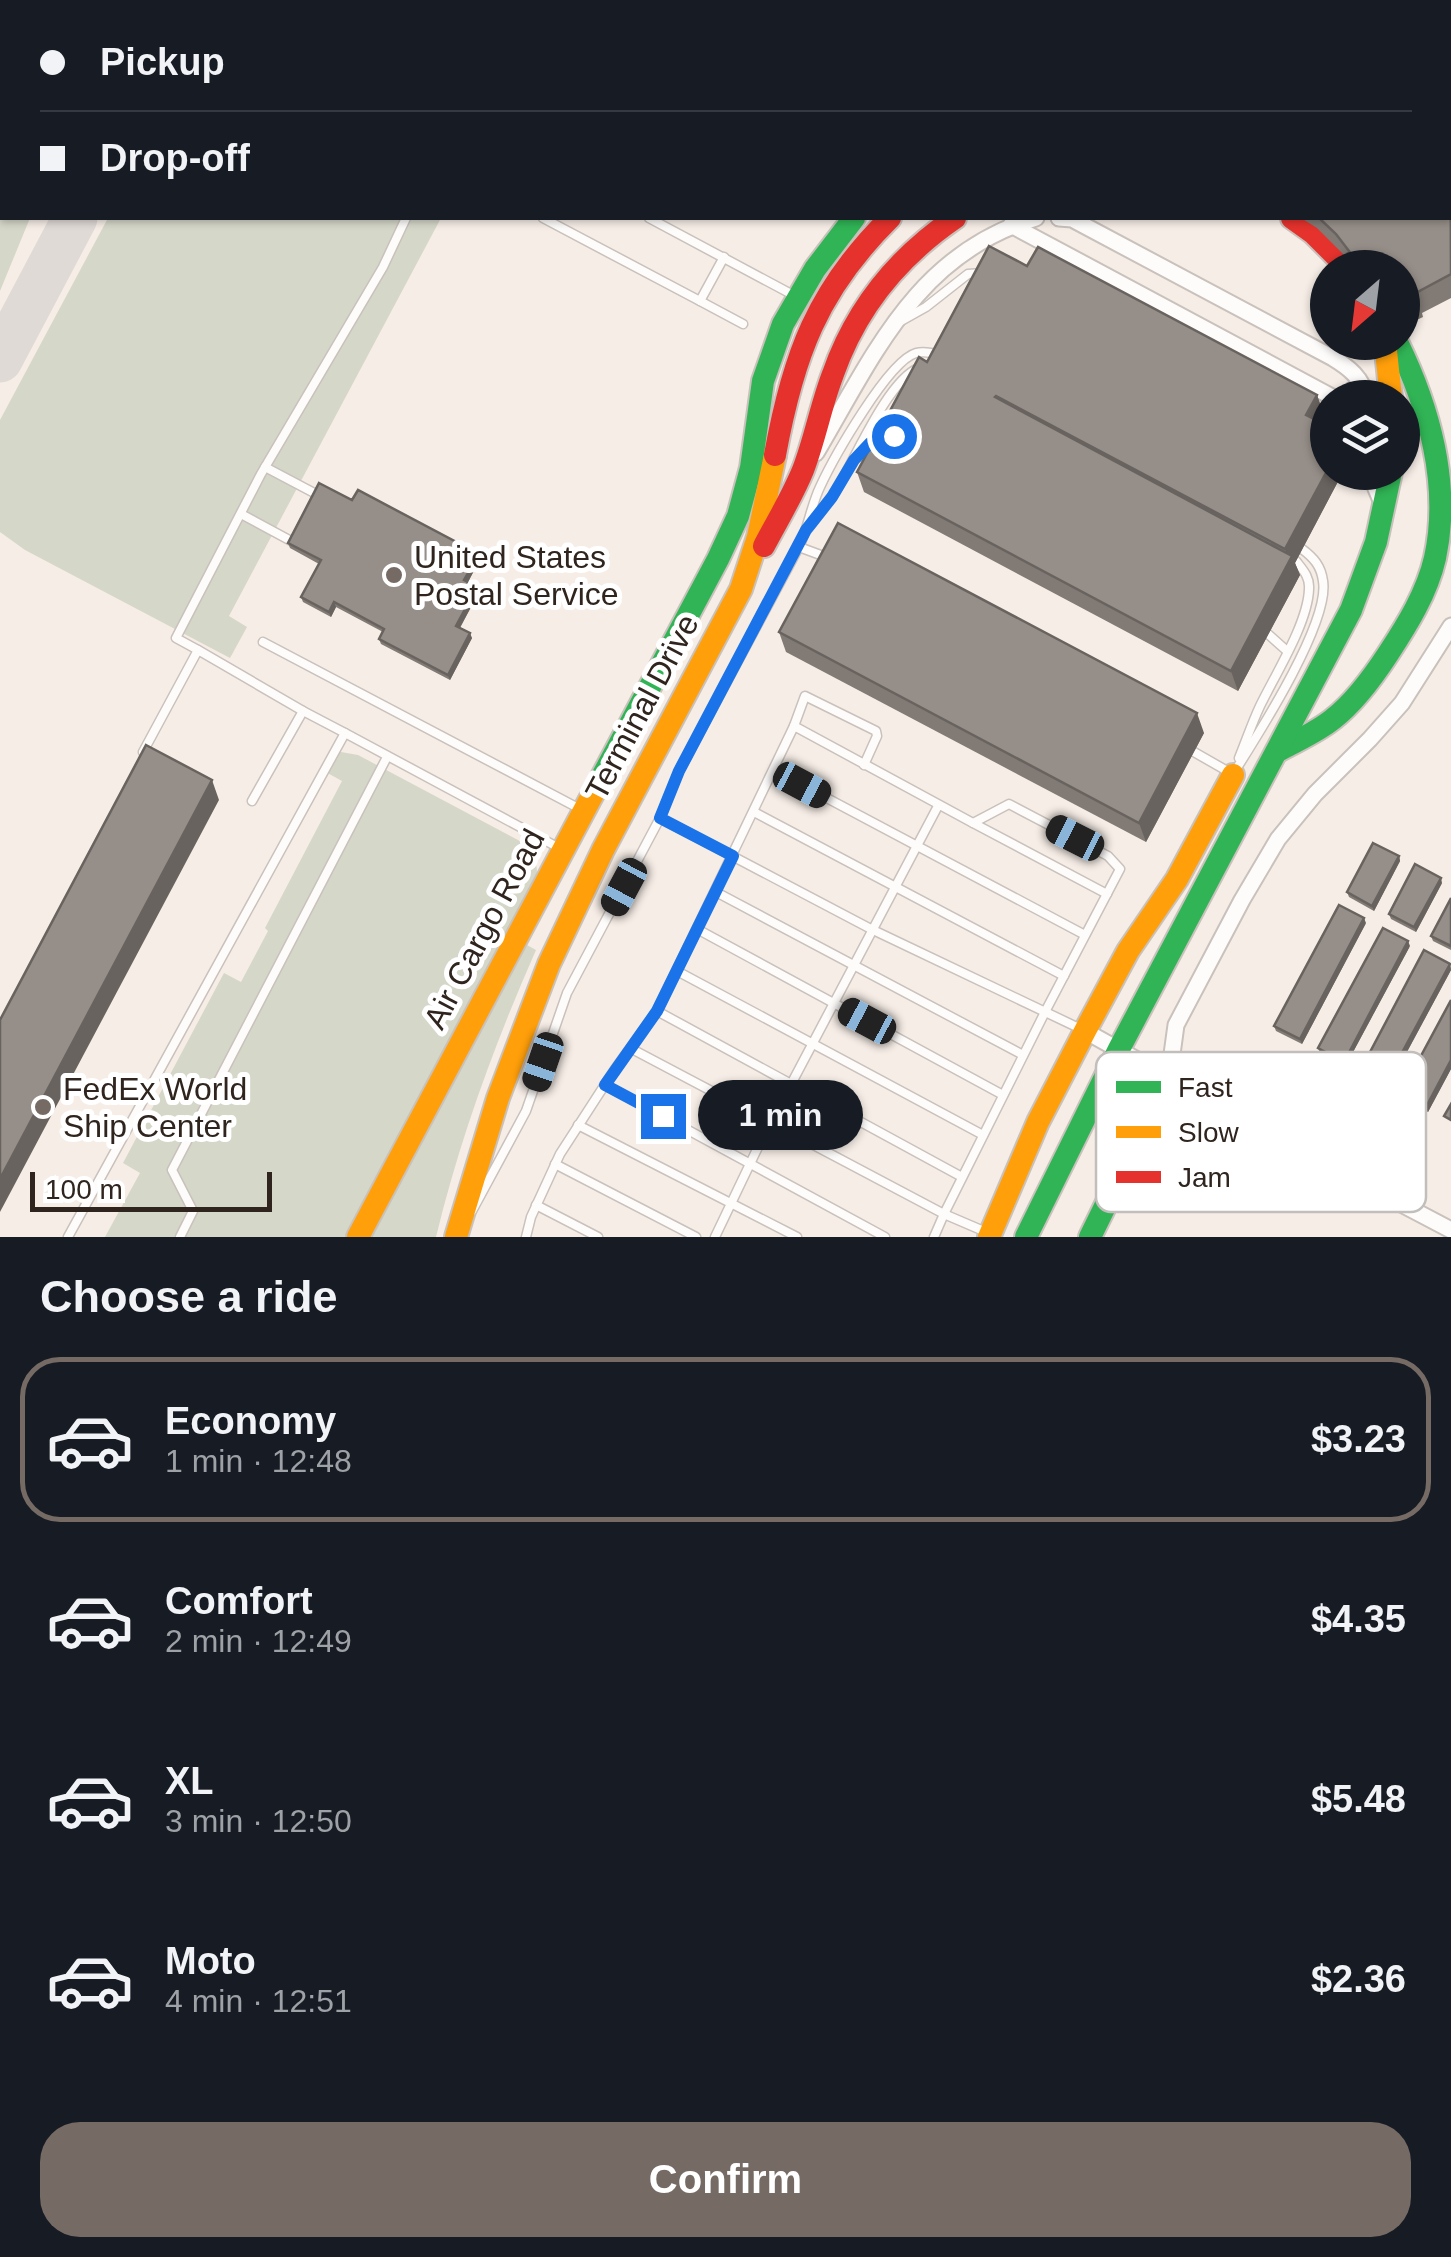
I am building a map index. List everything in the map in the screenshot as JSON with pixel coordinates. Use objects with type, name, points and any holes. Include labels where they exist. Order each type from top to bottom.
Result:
[{"type":"main road","name":"Air Cargo Road","points":[[358,1237],[732,530],[744,500],[766,364],[796,297],[852,220]]},
{"type":"main road","name":"Terminal Drive","points":[[457,1237],[488,1125],[539,985],[590,875],[741,588],[763,516],[791,377],[802,348],[820,308],[856,253],[888,220]]},
{"type":"main road","points":[[741,588],[798,482],[832,374],[856,320],[918,244],[953,220]]},
{"type":"main road","points":[[1290,220],[1321,250]]},
{"type":"main road","points":[[1291,220],[1313,233],[1330,250]]},
{"type":"main road","points":[[1278,752],[1337,716],[1360,688],[1403,630],[1435,557],[1439,514],[1436,461],[1421,397],[1406,360]]},
{"type":"main road","points":[[1119,1050],[1352,610],[1368,570],[1388,490]]},
{"type":"main road","points":[[989,1235],[1038,1122],[1085,1031],[1128,951],[1177,880],[1233,774]]},
{"type":"main road","points":[[1198,839],[1224,852]]},
{"type":"main road","points":[[1026,1237],[1096,1094]]},
{"type":"main road","points":[[1090,1237],[1102,1212]]},
{"type":"street","points":[[798,482],[905,306],[954,258],[1010,225],[1029,220]]},
{"type":"street","points":[[1074,220],[1333,358],[1359,380]]},
{"type":"street","points":[[1010,225],[1310,385]]},
{"type":"street","points":[[1376,490],[1385,511]]},
{"type":"street","points":[[1172,1052],[1176,1025],[1278,838],[1402,702],[1451,626]]},
{"type":"street","points":[[1085,1031],[1123,1052]]},
{"type":"street","points":[[1417,1212],[1451,1230]]},
{"type":"lane","points":[[405,220],[383,267],[240,514],[176,638],[302,711],[563,850]]},
{"type":"lane","points":[[547,220],[743,324]]},
{"type":"lane","points":[[653,220],[796,297]]},
{"type":"lane","points":[[700,301],[724,257]]},
{"type":"lane","points":[[891,328],[968,274],[992,273]]},
{"type":"lane","points":[[457,1237],[526,1111],[567,993],[798,547],[818,490],[851,433],[903,360],[916,353],[947,358]]},
{"type":"lane","points":[[806,530],[832,497],[864,434],[906,376],[930,367]]},
{"type":"lane","points":[[854,460],[870,443],[894,436]]},
{"type":"lane","points":[[266,467],[318,495]]},
{"type":"lane","points":[[240,514],[293,542]]},
{"type":"lane","points":[[798,547],[835,560]]},
{"type":"lane","points":[[1233,774],[1270,716],[1321,608],[1324,583],[1319,567],[1302,549]]},
{"type":"lane","points":[[1233,774],[1257,711],[1298,628],[1309,592],[1308,576],[1296,561]]},
{"type":"lane","points":[[1268,634],[1287,652]]},
{"type":"lane","points":[[264,642],[584,811]]},
{"type":"lane","points":[[135,768],[198,650]]},
{"type":"lane","points":[[526,1237],[555,1164],[657,1011],[774,770],[805,696],[876,730],[864,765]]},
{"type":"lane","points":[[252,800],[302,711]]},
{"type":"lane","points":[[794,726],[1107,894]]},
{"type":"lane","points":[[68,1237],[345,733]]},
{"type":"lane","points":[[1194,752],[1233,774]]},
{"type":"lane","points":[[180,1237],[193,1211],[172,1170],[387,757]]},
{"type":"lane","points":[[774,770],[1085,935]]},
{"type":"lane","points":[[934,1237],[1023,1054],[1120,869],[1108,856],[1009,804],[973,824]]},
{"type":"lane","points":[[715,1237],[790,1084],[938,806]]},
{"type":"lane","points":[[754,812],[1064,976]]},
{"type":"lane","points":[[660,818],[871,929],[1085,1031]]},
{"type":"lane","points":[[716,892],[1023,1054]]},
{"type":"lane","points":[[697,929],[1003,1095]]},
{"type":"lane","points":[[677,971],[983,1135]]},
{"type":"lane","points":[[657,1011],[962,1177]]},
{"type":"lane","points":[[630,1048],[989,1235]]},
{"type":"lane","points":[[605,1085],[886,1237]]},
{"type":"lane","points":[[578,1125],[797,1237]]},
{"type":"lane","points":[[555,1164],[696,1237]]},
{"type":"lane","points":[[536,1204],[598,1237]]},
{"type":"shaded area","points":[[0,220],[29,220],[0,291]]},
{"type":"shaded area","points":[[107,220],[440,220],[229,616],[247,627],[230,658],[25,550],[0,532],[0,420]]},
{"type":"shaded area","points":[[341,752],[358,755],[518,840],[533,856],[537,877],[349,1237],[105,1237],[140,1173],[123,1163],[224,973],[241,982],[342,781],[321,766],[327,758]]},
{"type":"shaded area","points":[[527,945],[536,950],[480,1091],[436,1237],[372,1237]]},
{"type":"building","points":[[1321,220],[1451,220],[1451,274],[1420,291],[1420,250],[1348,250]]},
{"type":"building","points":[[989,246],[1027,266],[1038,247],[1310,391],[1306,415],[1310,417],[1310,490],[1317,490],[1285,549],[995,397],[1292,556],[1231,671],[857,472],[919,357],[927,362]]},
{"type":"building","name":"United States Postal Service","points":[[319,483],[352,500],[358,490],[479,554],[464,580],[477,587],[456,626],[470,633],[448,675],[379,639],[384,629],[334,602],[329,612],[301,597],[321,560],[288,543]]},
{"type":"building","points":[[838,523],[1197,713],[1139,823],[779,632]]},
{"type":"building","points":[[146,745],[212,780],[0,1179],[0,1020]]},
{"type":"building","points":[[1373,843],[1399,856],[1372,906],[1347,892]]},
{"type":"building","points":[[1415,864],[1441,878],[1414,927],[1389,914]]},
{"type":"building","points":[[1451,898],[1451,946],[1431,936]]},
{"type":"building","points":[[1339,905],[1364,918],[1300,1039],[1274,1026]]},
{"type":"building","points":[[1383,928],[1408,941],[1349,1052],[1325,1052],[1318,1048]]},
{"type":"building","points":[[1424,950],[1450,964],[1402,1052],[1370,1052]]},
{"type":"building","points":[[1451,1000],[1451,1060],[1426,1107],[1423,1052]]},
{"type":"taxiway","points":[[0,360],[74,220]]},
{"type":"traffic: fast","points":[[595,790],[738,516],[751,468],[763,381],[783,324],[815,269],[852,220]]},
{"type":"traffic: fast","points":[[1280,750],[1327,724],[1363,689],[1409,620],[1431,571],[1439,530],[1438,475],[1427,420],[1405,360]]},
{"type":"traffic: fast","points":[[1118,1052],[1351,610],[1376,542],[1387,490]]},
{"type":"traffic: fast","points":[[1026,1237],[1096,1095]]},
{"type":"traffic: fast","points":[[1090,1237],[1102,1212]]},
{"type":"traffic: slow","points":[[1387,360],[1389,380]]},
{"type":"traffic: slow","points":[[456,1237],[498,1098],[549,964],[603,850],[741,589],[758,537],[775,455]]},
{"type":"traffic: slow","points":[[989,1237],[1038,1122],[1085,1031],[1128,951],[1177,879],[1233,775]]},
{"type":"traffic: slow","points":[[358,1237],[595,790]]},
{"type":"traffic: jam","points":[[775,455],[790,386],[812,326],[844,271],[888,220]]},
{"type":"traffic: jam","points":[[764,546],[803,470],[829,386],[854,327],[897,267],[952,220]]},
{"type":"traffic: jam","points":[[1295,220],[1330,250]]},
{"type":"place","name":"United States Postal Service","points":[[394,575]]},
{"type":"place","name":"FedEx World Ship Center","points":[[43,1107]]},
{"type":"route","points":[[663,1116],[605,1085],[657,1011],[733,856],[660,818],[679,771],[806,530],[854,460],[870,443],[894,436]]}]
